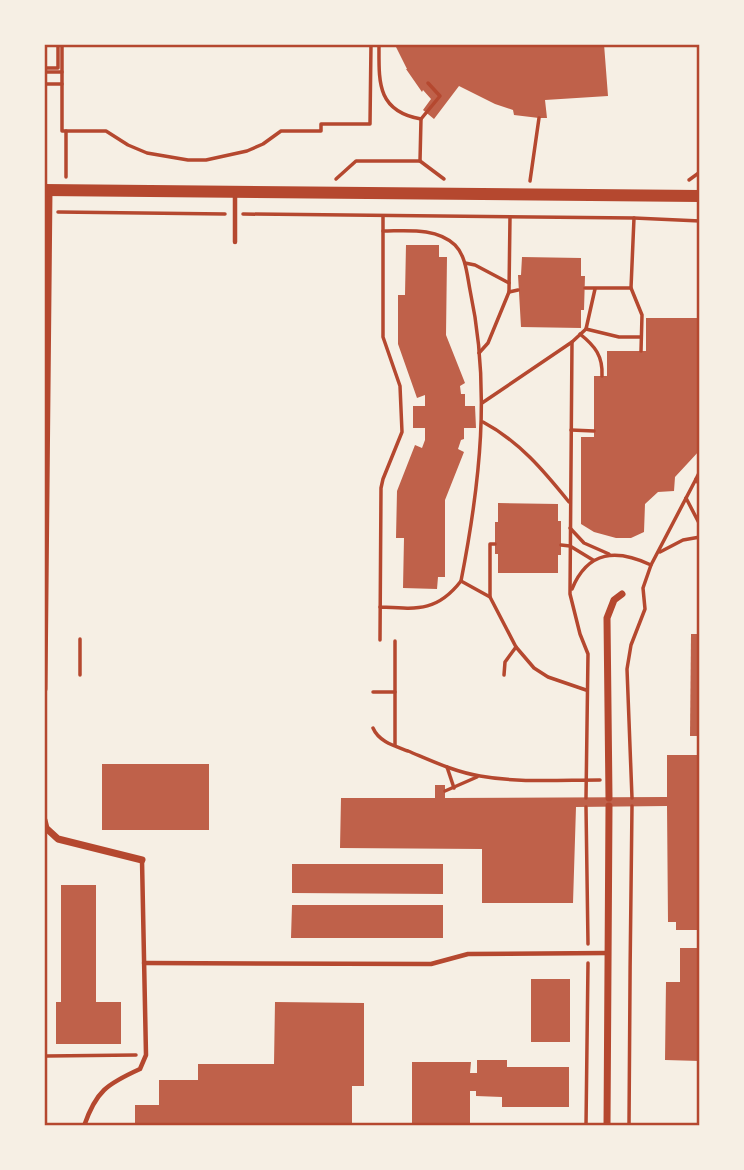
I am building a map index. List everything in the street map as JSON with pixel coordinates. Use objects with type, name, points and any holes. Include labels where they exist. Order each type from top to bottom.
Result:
[{"type":"street","points":[[44,690],[49,212],[46,190],[700,196]]},
{"type":"street","points":[[607,1126],[607,618],[614,600],[622,594]]},
{"type":"street","points":[[44,820],[46,828],[58,839],[142,860]]},
{"type":"lane","points":[[235,191],[235,242]]},
{"type":"lane","points":[[85,1126],[92,1102],[114,1080],[140,1069],[146,1055],[142,860]]},
{"type":"lane","points":[[144,963],[431,964],[468,954],[609,953]]},
{"type":"path","points":[[44,70],[58,68],[60,44]]},
{"type":"path","points":[[60,44],[62,131],[106,131],[147,153],[170,158],[206,160],[247,151],[281,131],[321,131],[321,124],[370,124],[370,44]]},
{"type":"path","points":[[379,44],[379,77],[387,102],[395,110],[409,117],[421,119]]},
{"type":"path","points":[[44,70],[62,72]]},
{"type":"path","points":[[420,161],[421,119],[440,96],[428,83]]},
{"type":"path","points":[[44,84],[62,84]]},
{"type":"path","points":[[530,181],[539,118]]},
{"type":"path","points":[[66,131],[66,177]]},
{"type":"path","points":[[688,182],[700,172]]},
{"type":"path","points":[[49,212],[700,221]]},
{"type":"path","points":[[380,640],[381,488],[402,432],[400,386],[383,337],[383,216]]},
{"type":"path","points":[[479,353],[488,343],[509,292],[510,217]]},
{"type":"path","points":[[634,218],[631,288],[642,315],[641,351]]},
{"type":"path","points":[[380,607],[411,609],[436,604],[453,592],[461,581],[480,460],[482,421],[482,371],[476,317],[465,263],[456,246],[437,234],[383,231]]},
{"type":"path","points":[[465,263],[475,265],[509,284]]},
{"type":"path","points":[[585,288],[631,288]]},
{"type":"path","points":[[482,403],[572,342],[586,329],[595,289]]},
{"type":"path","points":[[509,292],[518,290]]},
{"type":"path","points":[[586,329],[619,337],[641,337]]},
{"type":"path","points":[[580,334],[595,346],[603,363],[603,376]]},
{"type":"path","points":[[572,342],[570,594],[588,654],[586,798]]},
{"type":"path","points":[[482,421],[514,442],[540,466],[570,504]]},
{"type":"path","points":[[571,430],[594,431]]},
{"type":"path","points":[[632,798],[627,668],[631,645],[645,609],[643,588],[651,565],[700,471]]},
{"type":"path","points":[[696,479],[700,486]]},
{"type":"path","points":[[685,498],[699,525]]},
{"type":"path","points":[[699,525],[700,514]]},
{"type":"path","points":[[570,528],[584,543],[611,555],[635,557],[651,565]]},
{"type":"path","points":[[659,552],[683,540],[700,537]]},
{"type":"path","points":[[495,544],[490,544],[490,597],[516,647],[534,668],[548,677],[586,690]]},
{"type":"path","points":[[561,545],[570,546],[593,560]]},
{"type":"path","points":[[570,594],[579,573],[593,560],[611,555]]},
{"type":"path","points":[[461,581],[490,597]]},
{"type":"path","points":[[80,639],[80,674]]},
{"type":"path","points":[[395,641],[395,745]]},
{"type":"path","points":[[504,675],[505,662],[516,647]]},
{"type":"path","points":[[373,692],[395,692]]},
{"type":"path","points":[[373,728],[377,736],[395,745],[447,767],[479,776],[515,780],[632,780]]},
{"type":"path","points":[[447,767],[454,788]]},
{"type":"path","points":[[445,791],[479,776]]},
{"type":"path","points":[[629,1126],[632,806]]},
{"type":"path","points":[[586,807],[586,1126]]},
{"type":"path","points":[[47,1056],[146,1055]]},
{"type":"building","points":[[403,44],[604,44],[608,96],[545,100],[547,118],[539,118],[514,115],[513,110],[459,86],[434,119],[423,110],[431,99],[423,90],[422,92],[406,69],[396,47]]},
{"type":"building","points":[[406,245],[439,245],[439,257],[447,257],[446,335],[465,383],[460,386],[461,394],[465,394],[465,406],[475,406],[476,428],[464,428],[464,439],[458,449],[464,452],[445,500],[445,577],[438,577],[437,589],[403,588],[404,538],[396,538],[397,491],[415,445],[422,448],[425,440],[425,428],[413,428],[413,406],[425,406],[425,395],[417,398],[398,344],[398,295],[405,295]]},
{"type":"building","points":[[522,257],[581,258],[581,276],[585,276],[581,328],[521,327],[518,275],[521,275]]},
{"type":"building","points":[[646,318],[700,318],[700,450],[675,477],[674,491],[658,492],[645,504],[644,532],[631,538],[616,538],[594,532],[581,524],[581,437],[594,437],[594,376],[607,376],[607,351],[646,351]]},
{"type":"building","points":[[498,503],[558,504],[561,555],[558,555],[558,573],[498,573],[495,522],[498,522]]},
{"type":"building","points":[[691,634],[700,634],[700,736],[690,736]]},
{"type":"building","points":[[667,755],[700,755],[700,930],[676,930],[676,922],[668,922],[667,806],[576,807],[573,903],[482,903],[482,849],[340,848],[341,798],[435,798],[435,785],[445,785],[445,798],[667,797]]},
{"type":"building","points":[[102,764],[209,764],[209,830],[102,830]]},
{"type":"building","points":[[292,864],[443,864],[443,894],[292,893]]},
{"type":"building","points":[[61,885],[96,885],[96,1002],[121,1002],[121,1044],[56,1044],[56,1002],[61,1002]]},
{"type":"building","points":[[292,905],[443,905],[443,938],[291,938]]},
{"type":"building","points":[[680,948],[700,948],[700,1061],[665,1060],[666,982],[680,982]]},
{"type":"building","points":[[531,979],[570,979],[570,1042],[531,1042]]},
{"type":"building","points":[[275,1002],[364,1003],[364,1086],[352,1086],[352,1126],[135,1126],[135,1105],[159,1105],[159,1080],[198,1080],[198,1064],[274,1064]]},
{"type":"building","points":[[477,1060],[507,1060],[507,1067],[569,1067],[569,1107],[502,1107],[502,1097],[476,1096],[476,1091],[470,1091],[470,1126],[412,1126],[412,1062],[471,1062],[470,1073],[477,1073]]}]
